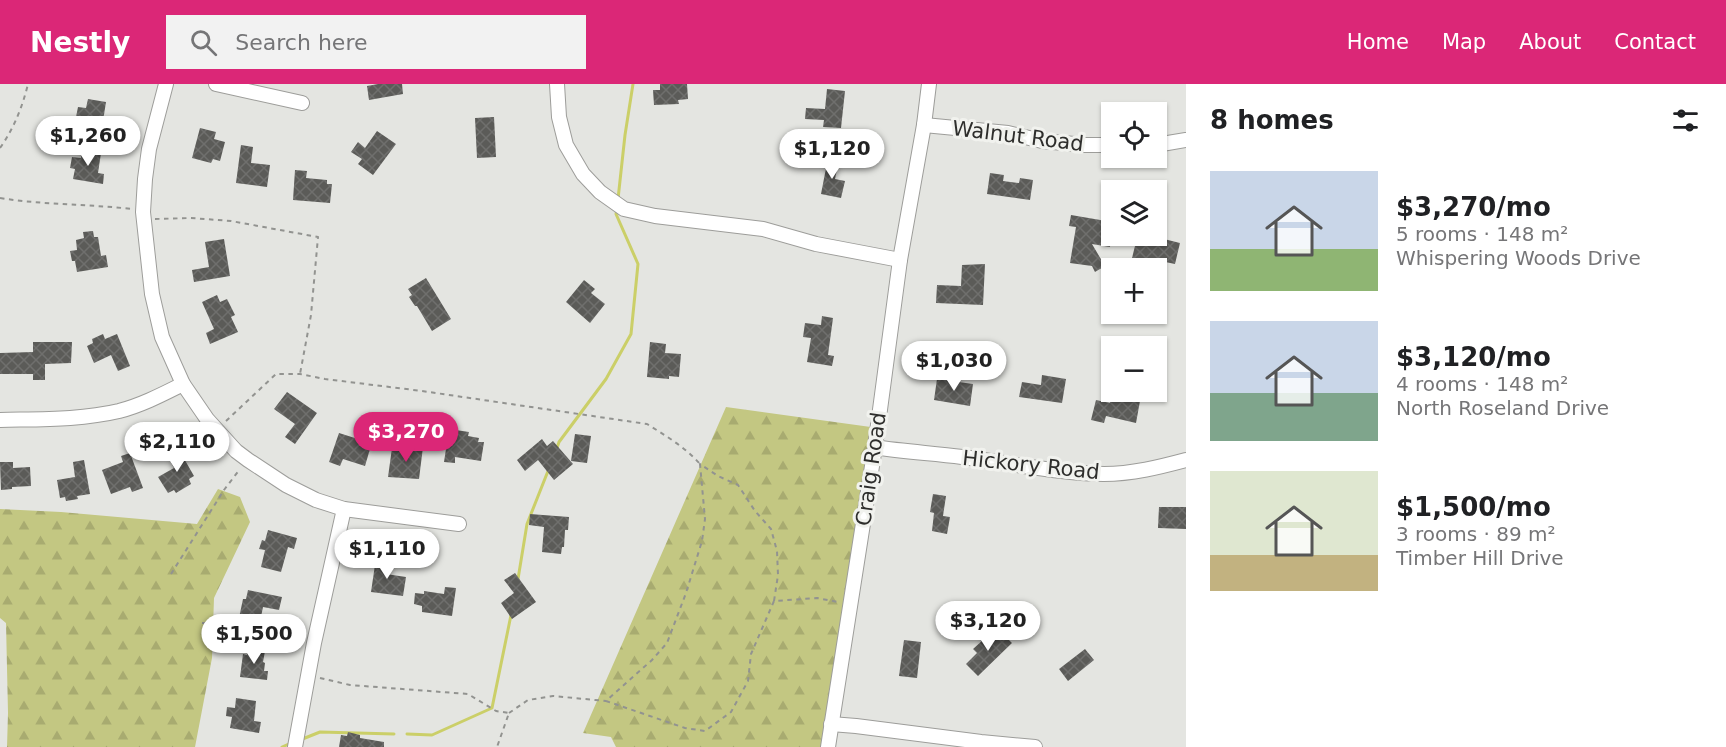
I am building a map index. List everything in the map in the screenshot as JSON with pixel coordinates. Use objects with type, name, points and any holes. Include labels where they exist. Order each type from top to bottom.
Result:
[{"type":"street","points":[[166,84],[149,149],[143,215],[152,294],[162,337],[183,384],[207,419],[236,451],[286,485],[316,500],[344,509],[459,524]]},
{"type":"street","points":[[216,84],[302,103]]},
{"type":"street","points":[[557,84],[559,117],[566,145],[583,174],[600,192],[624,209],[654,216],[763,229],[816,244],[900,260]]},
{"type":"street","name":"Craig Road","points":[[828,747],[875,447],[900,260],[930,84]]},
{"type":"street","name":"Walnut Road","points":[[924,125],[1008,134],[1042,141],[1101,145]]},
{"type":"street","points":[[1167,143],[1186,140]]},
{"type":"street","points":[[0,420],[86,417],[121,411],[183,384]]},
{"type":"street","name":"Hickory Road","points":[[875,447],[1055,470],[1106,474],[1152,469],[1186,460]]},
{"type":"street","points":[[295,747],[314,643],[344,509]]},
{"type":"street","points":[[831,724],[1035,747]]},
{"type":"path","points":[[0,148],[12,130],[28,84]]},
{"type":"path","points":[[0,198],[24,202],[107,206],[143,215],[231,221],[318,237],[311,315],[300,374]]},
{"type":"path","points":[[217,430],[276,374],[300,374],[356,384],[422,391],[647,424],[673,440],[700,464],[738,486],[771,529],[777,551],[777,567],[774,601],[751,654],[748,681],[731,712],[705,730],[685,728],[606,701],[553,696],[528,700],[509,713],[497,747]]},
{"type":"path","points":[[171,574],[224,490],[248,460]]},
{"type":"path","points":[[606,701],[652,660],[667,643],[702,541],[705,519],[700,464]]},
{"type":"path","points":[[774,601],[817,598],[850,604]]},
{"type":"path","points":[[202,623],[236,625],[266,636],[314,643]]},
{"type":"path","points":[[309,674],[350,685],[468,694],[496,711],[509,713]]},
{"type":"green space","points":[[726,407],[878,428],[829,747],[616,747],[611,737],[583,733]]},
{"type":"green space","points":[[218,489],[240,497],[250,522],[214,598],[212,658],[195,747],[7,747],[6,623],[0,618],[0,509],[197,524]]},
{"type":"building","points":[[402,84],[403,94],[369,100],[367,86]]},
{"type":"building","points":[[660,84],[687,84],[688,99],[678,100],[679,104],[654,105],[653,90],[660,90]]},
{"type":"building","points":[[827,89],[845,91],[841,128],[823,127],[824,120],[805,119],[806,108],[825,109]]},
{"type":"building","points":[[88,99],[106,102],[103,121],[114,123],[112,135],[80,129],[82,118],[76,117],[78,107],[86,108]]},
{"type":"building","points":[[494,117],[496,157],[477,158],[475,118]]},
{"type":"building","points":[[200,128],[216,132],[214,139],[225,142],[220,161],[213,159],[211,163],[192,158]]},
{"type":"building","points":[[377,131],[396,144],[373,175],[358,164],[362,159],[351,152],[358,142],[365,148]]},
{"type":"building","points":[[241,145],[253,147],[251,163],[270,165],[267,187],[236,183]]},
{"type":"building","points":[[82,149],[101,153],[98,173],[104,174],[103,184],[73,179],[75,169],[70,168],[72,157],[81,158]]},
{"type":"building","points":[[828,158],[839,160],[835,179],[845,181],[841,198],[821,194]]},
{"type":"building","points":[[295,170],[307,171],[306,178],[327,180],[327,184],[332,184],[330,203],[293,200]]},
{"type":"building","points":[[990,173],[1004,175],[1003,181],[1019,183],[1020,178],[1033,180],[1030,200],[987,194]]},
{"type":"building","points":[[1071,215],[1101,220],[1101,246],[1092,244],[1101,259],[1101,268],[1095,272],[1092,266],[1070,263],[1076,227],[1069,226]]},
{"type":"building","points":[[93,231],[94,237],[98,237],[101,256],[106,255],[108,267],[77,272],[70,251],[77,250],[76,240],[84,238],[83,232]]},
{"type":"building","points":[[224,239],[230,276],[194,282],[192,270],[209,267],[205,242]]},
{"type":"building","points":[[1167,240],[1180,243],[1175,264],[1167,262],[1167,258],[1132,258],[1135,246],[1167,246]]},
{"type":"building","points":[[985,264],[983,305],[936,303],[937,285],[961,286],[962,265]]},
{"type":"building","points":[[426,278],[451,319],[432,331],[409,297],[412,295],[408,289]]},
{"type":"building","points":[[584,280],[595,289],[591,293],[605,304],[590,323],[566,302]]},
{"type":"building","points":[[217,295],[220,302],[227,299],[235,315],[231,317],[238,332],[210,344],[206,333],[214,329],[202,302]]},
{"type":"building","points":[[822,316],[833,318],[828,355],[834,356],[832,366],[807,362],[811,338],[803,337],[805,323],[821,325]]},
{"type":"building","points":[[103,334],[105,339],[117,334],[130,366],[118,371],[111,355],[94,363],[87,346],[93,343],[92,339]]},
{"type":"building","points":[[33,342],[72,342],[71,363],[45,364],[45,380],[33,380],[33,374],[0,374],[0,353],[33,352]]},
{"type":"building","points":[[650,342],[666,344],[665,353],[681,354],[679,377],[669,376],[669,379],[647,377]]},
{"type":"building","points":[[1042,375],[1066,379],[1062,403],[1019,397],[1022,382],[1041,385]]},
{"type":"building","points":[[937,379],[973,384],[970,406],[934,400]]},
{"type":"building","points":[[287,392],[317,413],[295,444],[285,437],[295,424],[274,409]]},
{"type":"building","points":[[1096,400],[1110,403],[1140,402],[1136,423],[1106,416],[1104,423],[1091,420]]},
{"type":"building","points":[[449,429],[469,432],[468,436],[479,438],[478,442],[484,442],[481,461],[455,457],[455,463],[444,462]]},
{"type":"building","points":[[339,433],[368,445],[367,448],[370,449],[365,466],[343,459],[340,466],[329,462]]},
{"type":"building","points":[[575,434],[591,436],[587,463],[571,461]]},
{"type":"building","points":[[542,439],[547,446],[553,441],[573,464],[554,480],[538,460],[525,471],[517,460]]},
{"type":"building","points":[[404,445],[423,447],[419,479],[388,477],[392,448],[404,450]]},
{"type":"building","points":[[178,448],[194,476],[189,479],[191,484],[176,493],[174,490],[168,493],[158,477],[174,468],[166,454]]},
{"type":"building","points":[[130,453],[143,488],[132,492],[130,487],[111,494],[102,470],[123,462],[121,456]]},
{"type":"building","points":[[84,460],[90,494],[66,501],[65,497],[60,498],[57,480],[75,477],[73,462]]},
{"type":"building","points":[[0,462],[13,462],[13,468],[30,467],[31,486],[1,490]]},
{"type":"building","points":[[933,494],[946,496],[943,516],[950,517],[947,534],[932,531],[934,513],[930,512]]},
{"type":"building","points":[[1159,507],[1186,507],[1186,529],[1158,528]]},
{"type":"building","points":[[530,514],[569,517],[561,554],[542,552],[544,527],[529,525]]},
{"type":"building","points":[[268,530],[297,538],[294,549],[288,547],[281,572],[261,567],[265,550],[259,549],[262,540],[265,541]]},
{"type":"building","points":[[376,558],[388,559],[386,574],[406,577],[403,596],[371,592]]},
{"type":"building","points":[[515,573],[536,602],[512,619],[501,603],[514,593],[504,580]]},
{"type":"building","points":[[445,587],[456,588],[452,616],[422,612],[422,606],[414,604],[415,593],[424,594],[424,591],[444,594]]},
{"type":"building","points":[[248,590],[282,597],[279,610],[263,607],[260,622],[239,618],[243,599],[246,599]]},
{"type":"building","points":[[999,630],[1012,643],[978,676],[966,664],[977,653],[973,649],[983,640],[985,643]]},
{"type":"building","points":[[904,640],[921,642],[917,678],[899,676]]},
{"type":"building","points":[[248,648],[265,651],[263,662],[265,663],[264,671],[268,671],[267,680],[240,677],[243,654],[247,655]]},
{"type":"building","points":[[1085,649],[1094,660],[1068,681],[1059,669]]},
{"type":"building","points":[[236,698],[256,701],[254,721],[261,722],[259,733],[230,728],[232,717],[226,716],[227,707],[235,708]]},
{"type":"building","points":[[348,732],[360,735],[360,738],[384,742],[384,747],[339,747],[341,735],[347,736]]},
{"type":"waterway","points":[[618,199],[633,84]]},
{"type":"waterway","points":[[557,448],[559,442],[606,379],[631,334],[638,264],[616,214],[617,209]]},
{"type":"waterway","points":[[518,579],[527,524],[548,471]]},
{"type":"waterway","points":[[407,734],[432,735],[492,708],[511,615]]},
{"type":"waterway","points":[[300,740],[320,732],[394,734]]},
{"type":"waterway","points":[[282,747],[291,743]]}]
